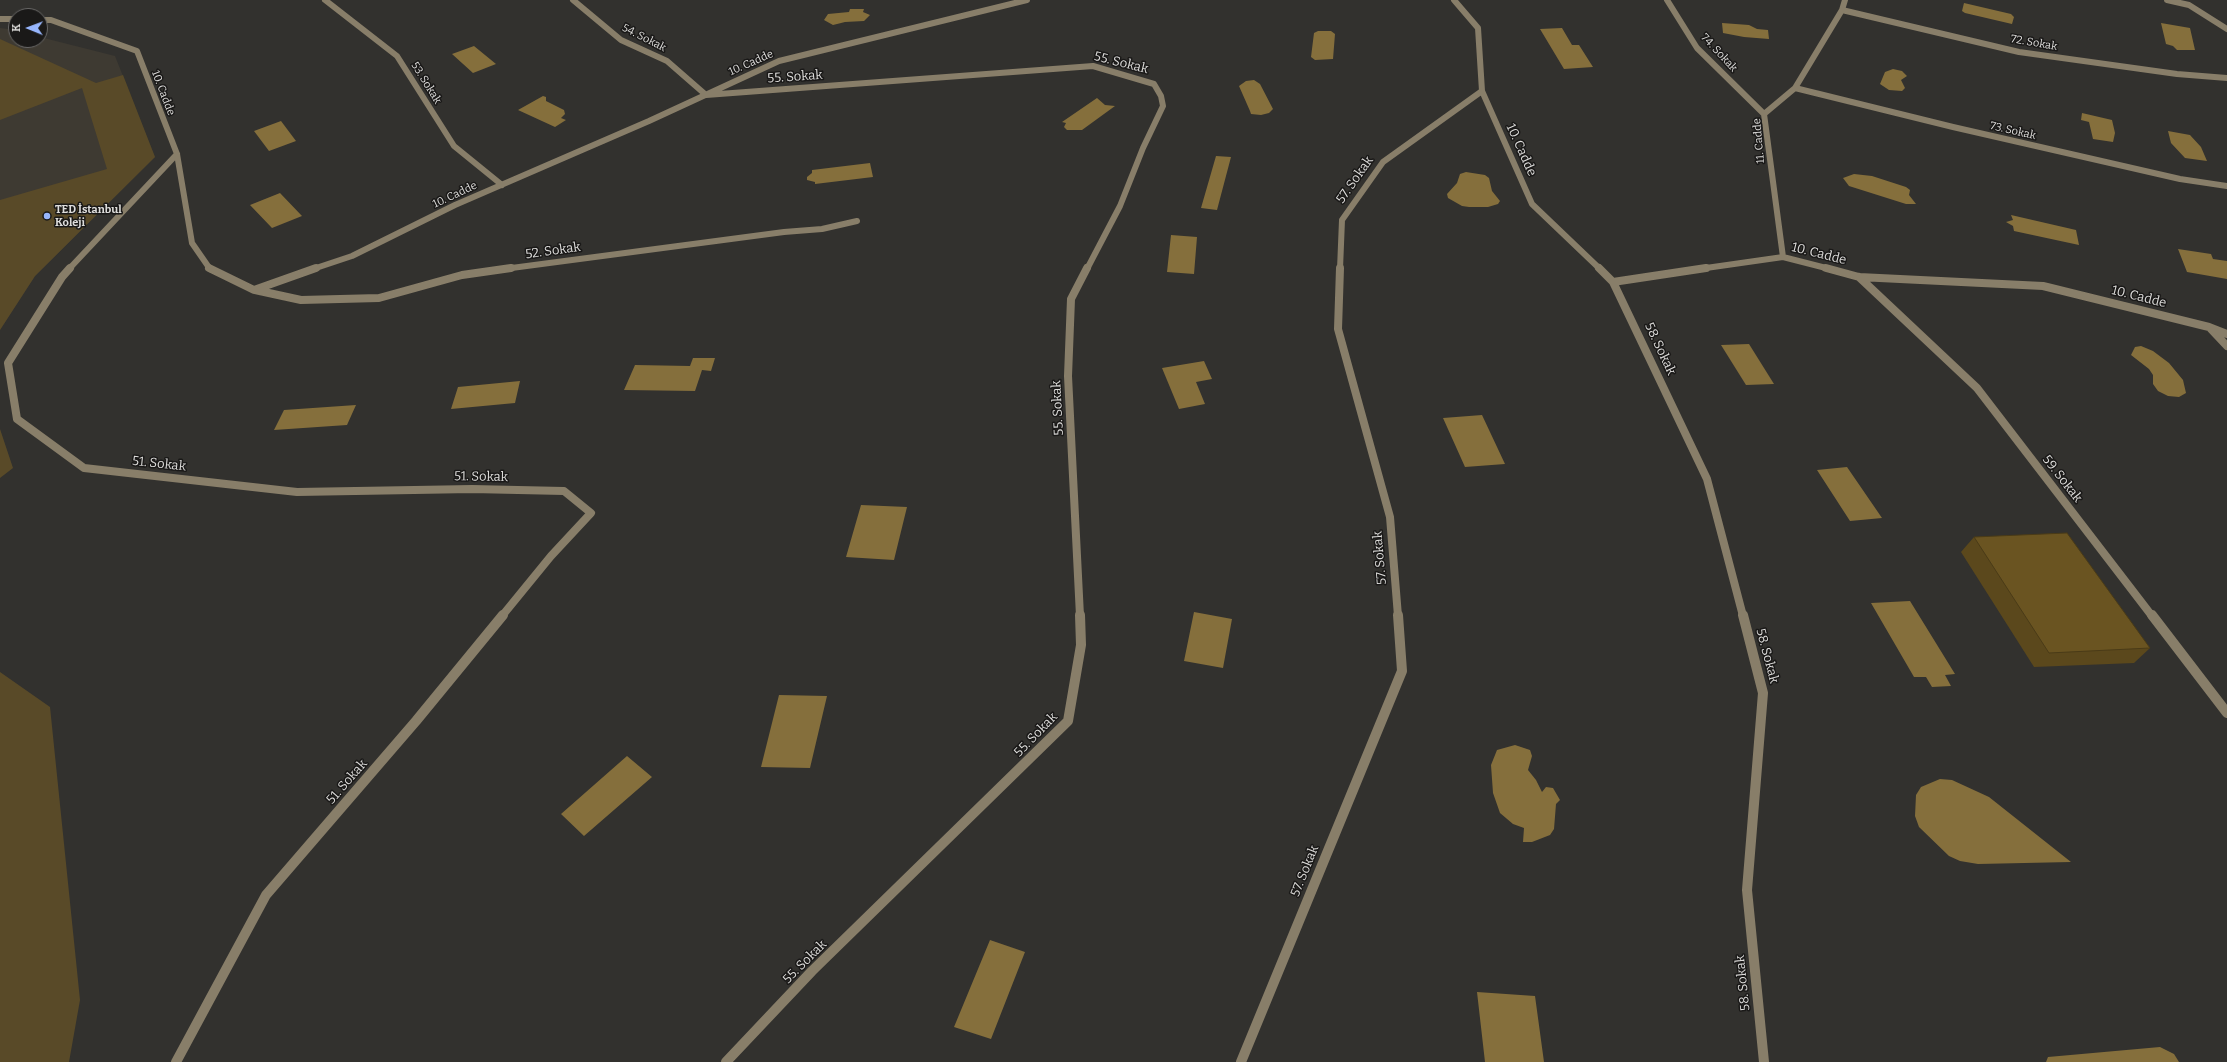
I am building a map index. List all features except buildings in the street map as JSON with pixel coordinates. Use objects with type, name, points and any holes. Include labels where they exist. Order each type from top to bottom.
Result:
[{"type":"street","name":"53. Sokak","points":[[325,0],[397,56],[454,146],[502,184]]},
{"type":"street","name":"54. Sokak","points":[[573,0],[621,40],[667,61],[706,95]]},
{"type":"street","name":"10. Cadde","points":[[48,20],[137,51],[178,154],[192,243],[210,270],[254,290],[352,256],[455,205],[706,95],[779,61],[1027,0]]},
{"type":"street","name":"10. Cadde","points":[[1454,0],[1478,28],[1482,90],[1532,204],[1613,282],[1783,258],[1859,277],[2043,286],[2209,327],[2227,334]]},
{"type":"street","name":"74. Sokak","points":[[1667,0],[1697,48],[1764,114]]},
{"type":"street","name":"11. Cadde","points":[[1783,258],[1764,114],[1795,88],[1842,10],[1845,0]]},
{"type":"street","points":[[2168,0],[2189,5],[2227,29]]},
{"type":"street","name":"72. Sokak","points":[[1842,10],[2019,52],[2177,74],[2227,78]]},
{"type":"street","name":"55. Sokak","points":[[706,95],[1093,66],[1154,84],[1161,96],[1163,106],[1143,148],[1120,206],[1071,299],[1068,376],[1081,645],[1068,721],[812,971],[726,1062]]},
{"type":"street","name":"73. Sokak","points":[[1795,88],[1953,127],[2180,179],[2227,186]]},
{"type":"street","name":"57. Sokak","points":[[1241,1062],[1402,671],[1390,517],[1338,329],[1342,220],[1383,162],[1482,90]]},
{"type":"street","name":"51. Sokak","points":[[176,1062],[187,1038],[266,895],[416,721],[551,556],[591,514],[564,491],[472,489],[298,492],[84,468],[17,419],[8,363],[62,276],[178,154]]},
{"type":"street","name":"52. Sokak","points":[[254,290],[301,300],[379,298],[462,275],[784,232],[822,229],[857,221]]},
{"type":"street","name":"59. Sokak","points":[[1859,277],[1977,388],[2227,713]]},
{"type":"street","name":"58. Sokak","points":[[1613,282],[1707,479],[1763,693],[1747,890],[1764,1062]]},
{"type":"street","points":[[2209,327],[2227,330]]},
{"type":"street","points":[[2209,327],[2227,346]]},
{"type":"shaded area","points":[[1964,3],[2011,14],[2014,17],[2012,24],[1965,13],[1962,11]]},
{"type":"shaded area","points":[[850,9],[864,9],[863,12],[870,15],[864,21],[845,22],[833,25],[824,20],[828,14],[849,12]]},
{"type":"shaded area","points":[[1722,23],[1749,25],[1757,29],[1768,30],[1769,39],[1744,37],[1723,33]]},
{"type":"shaded area","points":[[2161,23],[2190,28],[2195,50],[2177,50],[2173,46],[2166,44]]},
{"type":"shaded area","name":"TED İstanbul Koleji","points":[[0,28],[8,29],[8,48],[48,48],[48,39],[115,56],[155,157],[35,276],[0,330]]},
{"type":"shaded area","points":[[1562,28],[1572,45],[1579,45],[1593,67],[1564,69],[1540,29]]},
{"type":"shaded area","points":[[1318,31],[1331,31],[1335,34],[1333,59],[1315,60],[1311,57],[1314,33]]},
{"type":"shaded area","name":"TED İstanbul Koleji","points":[[0,39],[8,43],[8,48],[20,48],[96,83],[123,75],[155,157],[35,276],[0,330],[0,200],[107,169],[82,88],[0,120]]},
{"type":"shaded area","points":[[474,46],[496,64],[473,73],[452,54]]},
{"type":"shaded area","points":[[1893,69],[1902,71],[1907,76],[1901,80],[1905,88],[1902,91],[1889,90],[1880,84],[1885,72]]},
{"type":"shaded area","points":[[1254,80],[1260,84],[1273,109],[1269,113],[1261,115],[1251,114],[1239,86],[1246,81]]},
{"type":"shaded area","points":[[543,96],[546,97],[546,101],[564,110],[565,114],[561,118],[566,120],[555,127],[518,110]]},
{"type":"shaded area","points":[[1097,98],[1105,105],[1115,106],[1082,130],[1067,130],[1064,127],[1066,123],[1062,122]]},
{"type":"shaded area","points":[[2082,113],[2112,120],[2115,133],[2113,142],[2093,139],[2089,122],[2081,120]]},
{"type":"shaded area","points":[[281,121],[296,141],[269,151],[254,131]]},
{"type":"shaded area","points":[[2168,131],[2190,135],[2201,147],[2207,161],[2185,158],[2171,143]]},
{"type":"shaded area","points":[[1216,156],[1231,157],[1217,210],[1201,208]]},
{"type":"shaded area","points":[[870,163],[873,177],[815,184],[815,182],[807,180],[807,177],[812,173],[812,170]]},
{"type":"shaded area","points":[[1466,172],[1485,175],[1489,178],[1492,191],[1500,201],[1498,204],[1488,207],[1469,207],[1462,206],[1448,198],[1447,194],[1457,183],[1460,174]]},
{"type":"shaded area","points":[[1854,174],[1872,176],[1906,187],[1910,190],[1909,195],[1916,204],[1906,204],[1849,186],[1843,178]]},
{"type":"shaded area","points":[[280,193],[302,216],[272,228],[250,205]]},
{"type":"shaded area","points":[[2011,215],[2076,230],[2079,245],[2014,231],[2013,226],[2006,222],[2013,220]]},
{"type":"shaded area","points":[[1171,235],[1197,237],[1194,274],[1167,272]]},
{"type":"shaded area","points":[[2178,249],[2211,254],[2213,259],[2227,261],[2227,279],[2187,272]]},
{"type":"shaded area","points":[[1749,344],[1774,384],[1746,385],[1721,345]]},
{"type":"shaded area","points":[[2141,346],[2153,351],[2169,363],[2183,380],[2186,393],[2179,397],[2168,396],[2158,391],[2153,384],[2153,375],[2149,369],[2131,355],[2135,347]]},
{"type":"shaded area","points":[[693,358],[715,358],[711,371],[702,370],[695,391],[624,390],[635,365],[690,366]]},
{"type":"shaded area","points":[[1204,361],[1212,379],[1196,382],[1205,404],[1179,409],[1162,368]]},
{"type":"shaded area","points":[[520,381],[515,403],[451,409],[458,387]]},
{"type":"shaded area","points":[[356,405],[347,425],[274,430],[284,410]]},
{"type":"shaded area","points":[[1482,415],[1505,464],[1465,467],[1443,418]]},
{"type":"shaded area","points":[[0,429],[13,468],[0,478]]},
{"type":"shaded area","points":[[1847,467],[1882,518],[1850,521],[1817,470]]},
{"type":"shaded area","points":[[861,505],[907,507],[894,560],[846,557]]},
{"type":"shaded area","points":[[1910,601],[1955,674],[1945,675],[1951,686],[1932,687],[1926,677],[1914,677],[1871,603]]},
{"type":"shaded area","points":[[1194,612],[1232,619],[1223,668],[1184,661]]},
{"type":"shaded area","points":[[0,672],[50,707],[80,1000],[69,1062],[0,1062]]},
{"type":"shaded area","points":[[779,695],[827,696],[810,768],[761,767]]},
{"type":"shaded area","points":[[1515,745],[1530,750],[1532,756],[1528,770],[1536,780],[1542,792],[1546,787],[1553,788],[1560,800],[1556,804],[1554,829],[1550,835],[1532,842],[1523,842],[1524,828],[1513,824],[1500,813],[1493,793],[1491,765],[1497,750]]},
{"type":"shaded area","points":[[627,756],[652,777],[584,836],[561,814]]},
{"type":"shaded area","points":[[1940,779],[1952,780],[1989,797],[2071,862],[1978,864],[1960,861],[1949,856],[1919,827],[1915,816],[1916,795],[1921,787]]},
{"type":"shaded area","points":[[990,940],[1025,952],[991,1039],[954,1027]]},
{"type":"shaded area","points":[[1477,992],[1535,996],[1544,1062],[1485,1062]]},
{"type":"shaded area","points":[[2160,1047],[2174,1054],[2179,1062],[2046,1062],[2048,1057]]},
{"type":"place","name":"TED İstanbul Koleji","points":[[47,216]]}]
